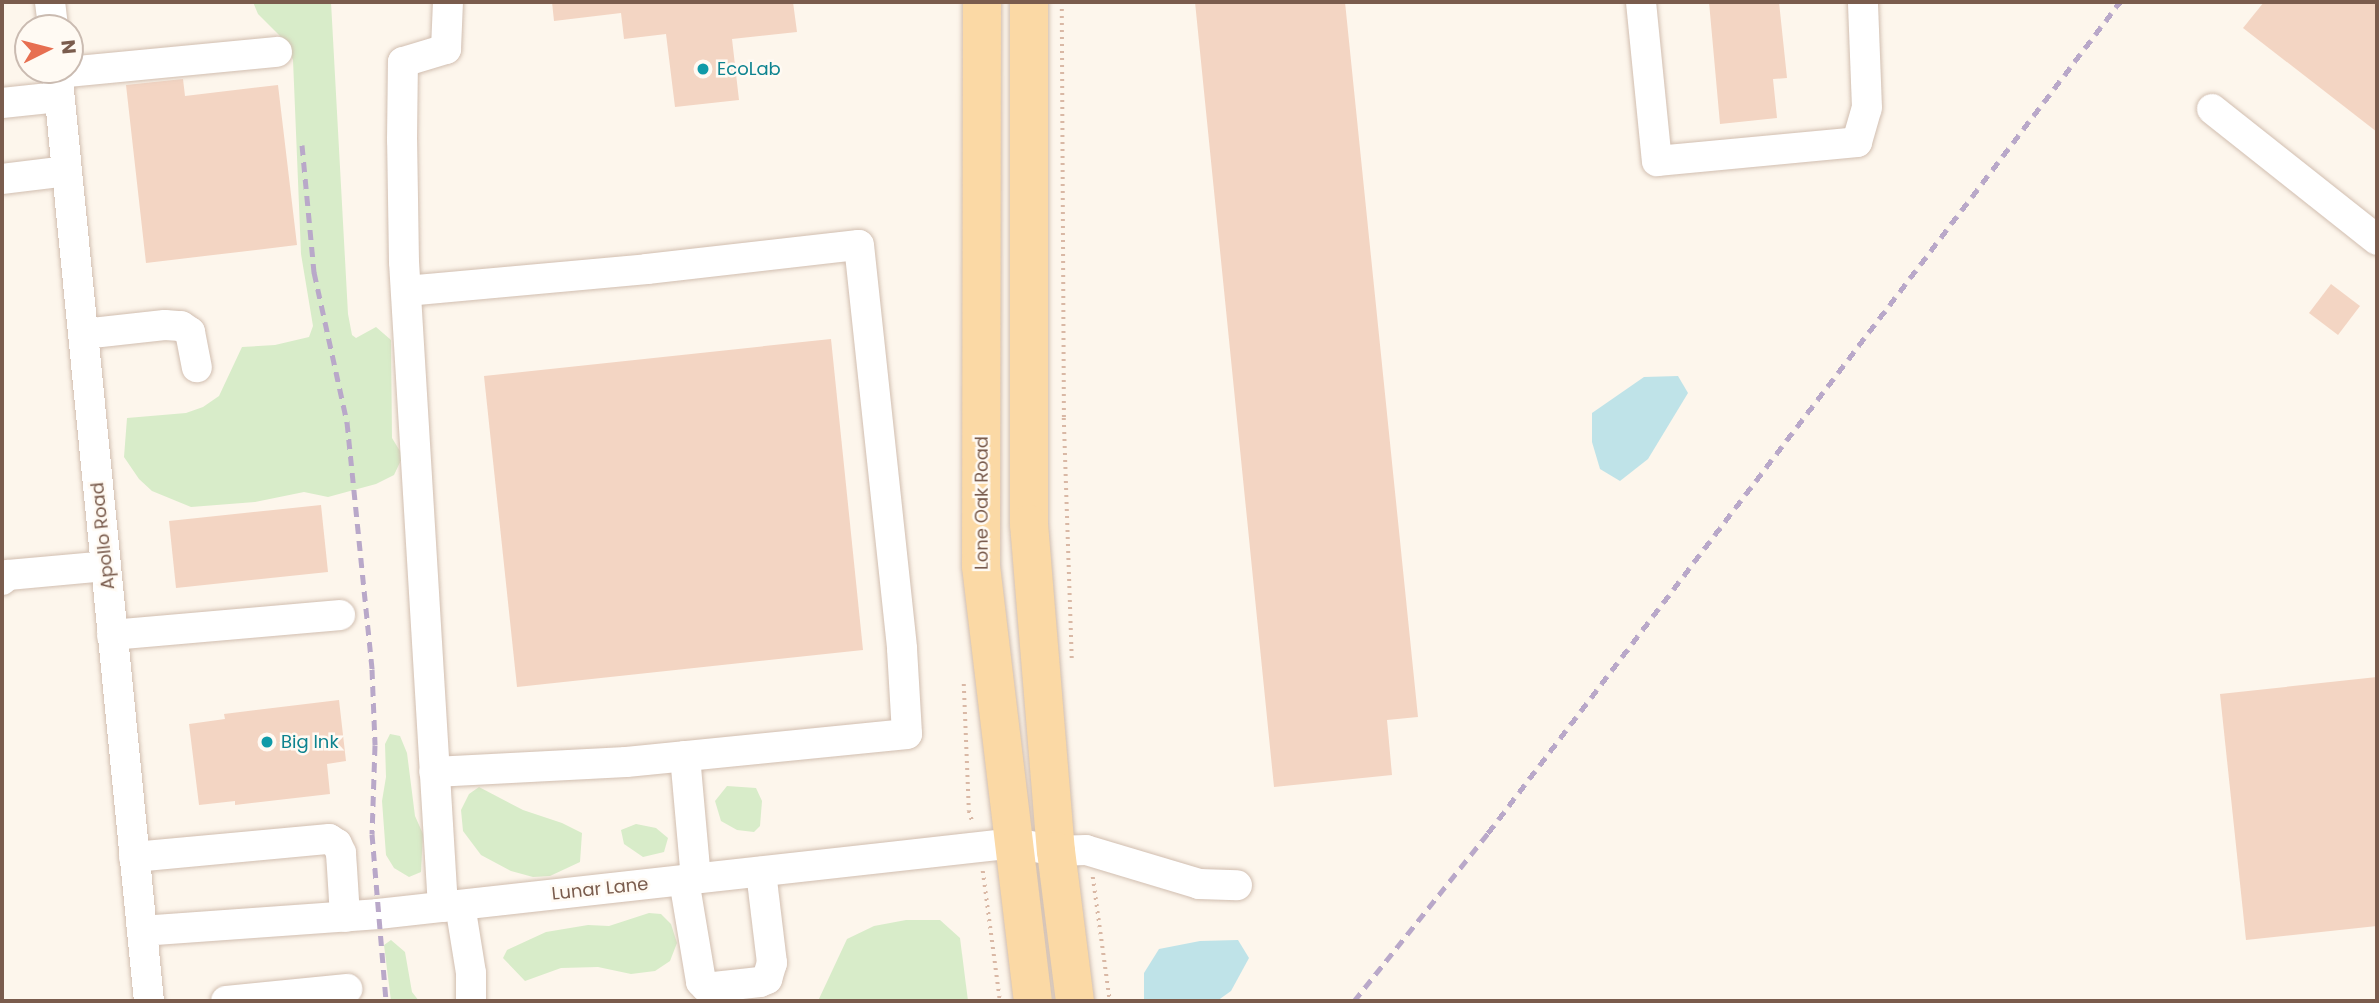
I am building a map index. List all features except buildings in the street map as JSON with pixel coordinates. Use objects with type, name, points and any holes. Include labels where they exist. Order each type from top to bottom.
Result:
[{"type":"main road","name":"Lone Oak Road","points":[[982,2],[981,566],[997,845],[1032,1001]]},
{"type":"main road","points":[[1029,2],[1029,524],[1071,850],[1075,1001]]},
{"type":"street","points":[[448,2],[446,49],[403,62],[406,291],[435,772],[452,906],[471,973],[471,1001]]},
{"type":"street","points":[[1641,2],[1657,161],[1857,142],[1867,108],[1863,2]]},
{"type":"street","points":[[84,77],[277,51]]},
{"type":"street","points":[[2,103],[48,84]]},
{"type":"street","name":"Apollo Road","points":[[58,84],[149,1001]]},
{"type":"street","points":[[2213,109],[2377,240]]},
{"type":"street","points":[[2,178],[67,171]]},
{"type":"street","points":[[406,291],[859,246],[902,649],[907,734],[626,762],[435,772]]},
{"type":"street","points":[[83,334],[165,325],[181,326],[190,332],[197,367]]},
{"type":"street","points":[[2,575],[106,566]]},
{"type":"street","points":[[112,635],[340,615]]},
{"type":"street","points":[[685,756],[690,879],[701,982],[706,986],[760,982],[767,979],[772,963],[761,872]]},
{"type":"street","points":[[134,857],[329,839],[338,844],[341,853],[345,916]]},
{"type":"street","name":"Lunar Lane","points":[[142,931],[452,906],[997,845],[1071,850],[1199,884],[1237,885]]},
{"type":"street","points":[[226,1001],[347,989]]},
{"type":"path","points":[[1062,2],[1064,445],[1072,671]]},
{"type":"path","points":[[997,845],[1000,1001]]},
{"type":"path","points":[[1071,850],[1096,887],[1110,1001]]},
{"type":"green space","points":[[253,2],[331,2],[348,314],[352,335],[356,338],[376,327],[391,340],[392,438],[403,456],[394,475],[376,484],[328,497],[304,492],[255,502],[191,507],[152,491],[139,479],[124,457],[127,418],[186,413],[203,407],[219,396],[242,347],[275,345],[309,337],[313,326],[301,254],[293,60],[285,41],[258,14]]},
{"type":"green space","points":[[390,734],[400,736],[407,753],[415,816],[423,834],[421,872],[409,877],[394,868],[386,855],[382,801],[386,777],[385,744]]},
{"type":"green space","points":[[727,786],[756,788],[762,801],[760,826],[754,832],[737,830],[721,821],[715,801]]},
{"type":"green space","points":[[479,787],[523,810],[582,833],[580,862],[550,876],[533,877],[511,871],[481,855],[463,831],[461,810],[469,794]]},
{"type":"green space","points":[[636,824],[656,828],[668,838],[664,852],[643,857],[624,844],[621,830]]},
{"type":"green space","points":[[649,913],[661,914],[671,924],[677,943],[670,961],[655,971],[631,974],[598,967],[561,968],[525,981],[503,958],[507,950],[546,932],[588,925],[609,926]]},
{"type":"green space","points":[[906,920],[940,920],[960,938],[968,1001],[818,1001],[847,939],[874,926]]},
{"type":"green space","points":[[391,940],[405,952],[412,992],[419,1001],[391,1001],[384,945]]},
{"type":"water","points":[[1678,376],[1688,393],[1648,459],[1620,481],[1600,469],[1592,442],[1592,413],[1644,377]]},
{"type":"water","points":[[1238,940],[1249,958],[1231,991],[1217,1001],[1144,1001],[1144,973],[1159,949],[1200,941]]},
{"type":"railway","points":[[1354,1001],[1488,833],[2120,2]]},
{"type":"railway","points":[[302,145],[314,272],[347,422],[372,669],[375,745],[372,834],[386,1001]]},
{"type":"place","name":"EcoLab","points":[[703,69]]},
{"type":"place","name":"Big Ink","points":[[267,742]]}]
